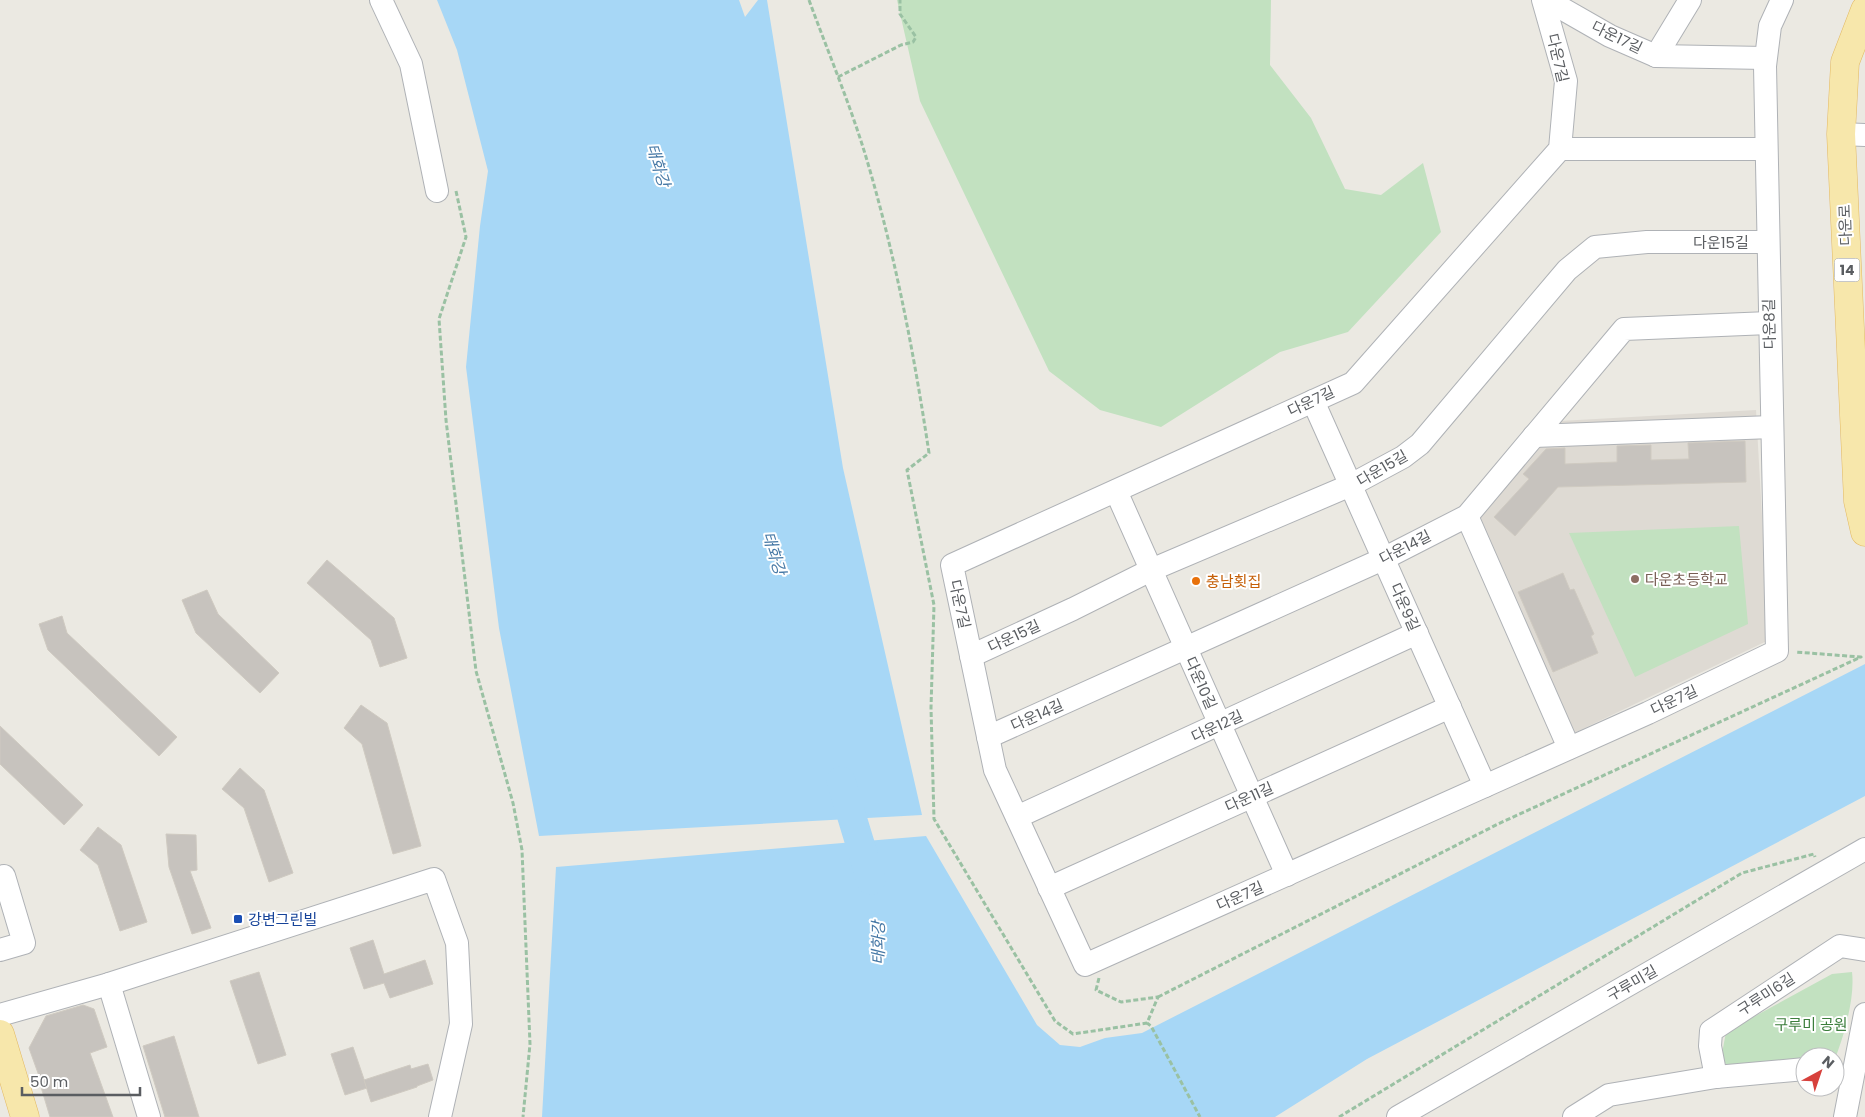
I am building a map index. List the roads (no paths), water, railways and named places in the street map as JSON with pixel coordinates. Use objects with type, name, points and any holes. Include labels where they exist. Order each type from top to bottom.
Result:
[{"type":"main road","name":"다운로","points":[[1865,10],[1846,62],[1853,134],[1858,501],[1865,532]]},
{"type":"main road","points":[[0,1034],[25,1117]]},
{"type":"street","points":[[381,0],[411,64],[447,191]]},
{"type":"street","name":"다운7길","points":[[1543,0],[1566,81],[1560,149],[1353,382],[952,565],[995,770],[1085,965],[1569,748],[1777,651]]},
{"type":"street","name":"다운17길","points":[[1547,0],[1610,36],[1656,56],[1690,0]]},
{"type":"street","name":"다운8길","points":[[1777,651],[1765,58],[1770,26],[1782,0]]},
{"type":"street","points":[[1656,56],[1765,58]]},
{"type":"street","points":[[1560,149],[1766,149]]},
{"type":"street","name":"다운15길","points":[[971,656],[1073,609],[1151,570],[1351,485],[1403,457],[1420,444],[1567,270],[1595,247],[1647,242],[1768,242]]},
{"type":"street","name":"다운14길","points":[[988,738],[1383,559],[1467,516],[1624,329],[1769,323]]},
{"type":"street","name":"다운9길","points":[[1313,401],[1485,786]]},
{"type":"street","points":[[1534,436],[1772,427]]},
{"type":"street","name":"다운10길","points":[[1116,491],[1287,875]]},
{"type":"street","points":[[1467,516],[1569,748]]},
{"type":"street","name":"다운12길","points":[[1016,817],[1417,633]]},
{"type":"street","name":"다운11길","points":[[1049,888],[1450,707]]},
{"type":"street","name":"구루미길","points":[[1398,1117],[1865,849]]},
{"type":"street","points":[[0,877],[4,876],[24,943],[0,950]]},
{"type":"street","points":[[0,1015],[109,984],[434,879],[457,943],[461,1024],[440,1117]]},
{"type":"street","name":"구루미6길","points":[[1716,1078],[1710,1046],[1711,1031],[1840,946],[1865,950]]},
{"type":"street","points":[[109,984],[149,1117]]},
{"type":"street","points":[[1845,1066],[1865,1014]]},
{"type":"street","points":[[1574,1117],[1609,1095],[1716,1078],[1795,1071]]},
{"type":"street","points":[[1845,1097],[1845,1117]]},
{"type":"water","points":[[437,0],[739,0],[745,17],[758,0],[767,0],[843,468],[922,815],[539,836],[499,628],[466,367],[480,226],[488,171],[457,50]]},
{"type":"water","points":[[1865,664],[1865,796],[1367,1059],[1275,1117],[542,1117],[556,867],[926,836],[1037,1025],[1060,1045],[1080,1047],[1105,1038],[1142,1033]]},
{"type":"waterway","name":"태화강","points":[[841,781],[871,880]]},
{"type":"place","name":"다운초등학교","points":[[1635,579]]},
{"type":"place","name":"충남횟집","points":[[1196,581]]},
{"type":"place","name":"강변그린빌","points":[[238,919]]},
{"type":"park label","name":"구루미 공원","points":[[1811,1024]]}]
